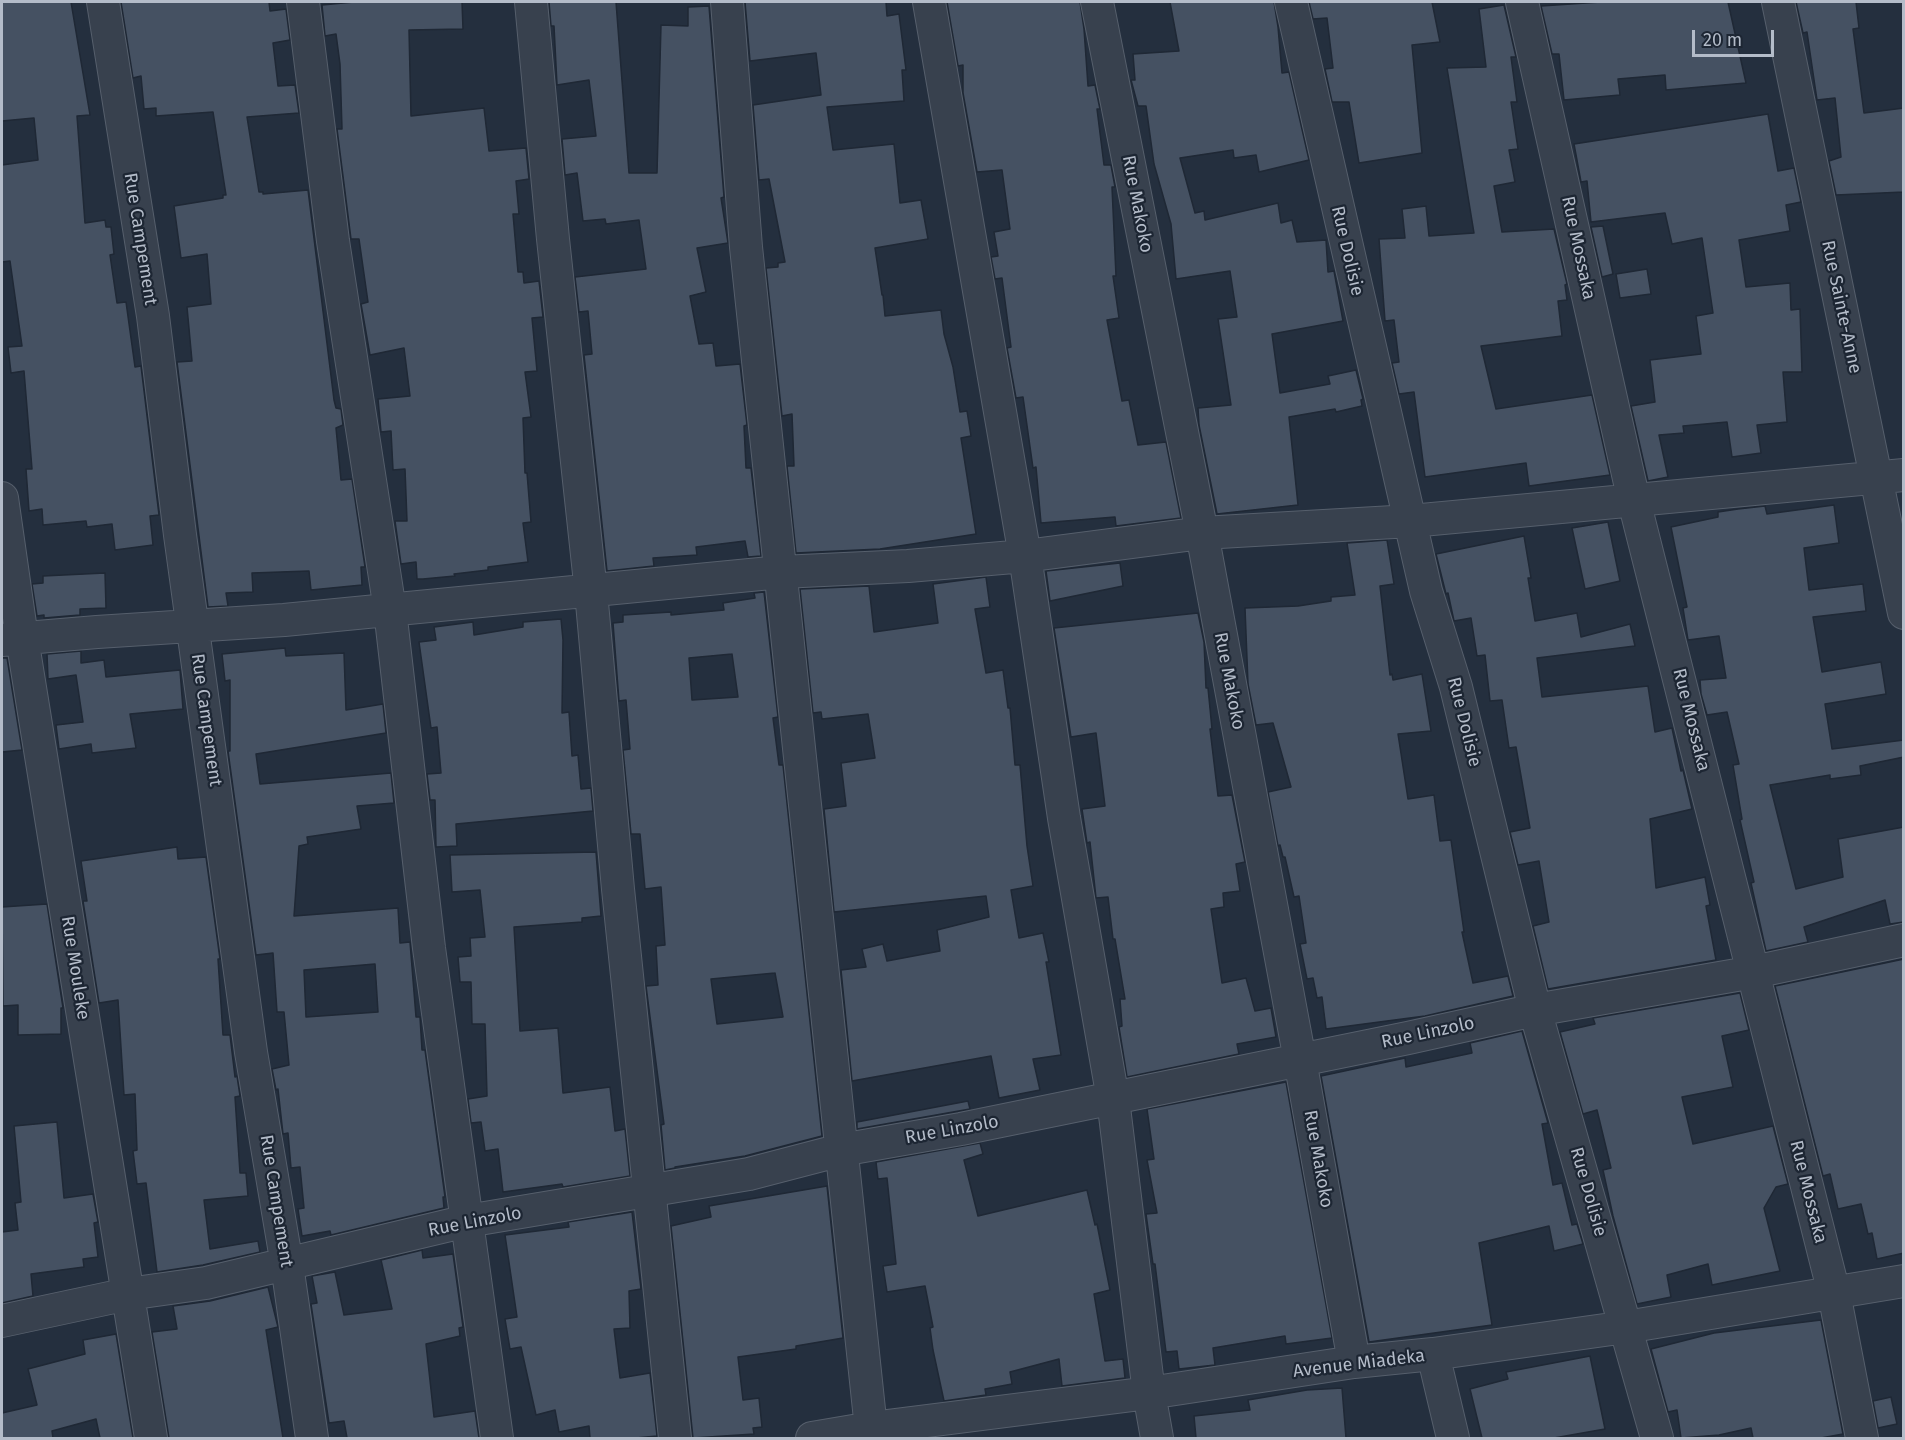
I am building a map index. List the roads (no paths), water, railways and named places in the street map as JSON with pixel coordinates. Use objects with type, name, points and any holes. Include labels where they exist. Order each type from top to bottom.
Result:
[{"type":"street","name":"Rue Campement","points":[[103,2],[153,316],[251,1052],[287,1265],[312,1438]]},
{"type":"street","points":[[303,2],[333,241],[390,610],[429,948],[497,1438]]},
{"type":"street","points":[[531,2],[591,592],[618,889],[675,1438]]},
{"type":"street","points":[[727,2],[746,247],[871,1433]]},
{"type":"street","points":[[930,2],[1025,556],[1064,819],[1113,1099],[1149,1394],[1157,1438]]},
{"type":"street","name":"Rue Makoko","points":[[1097,2],[1202,533],[1354,1362]]},
{"type":"street","name":"Rue Dolisie","points":[[1291,2],[1426,591],[1456,687],[1535,1010],[1657,1438]]},
{"type":"street","name":"Rue Mossaka","points":[[1522,2],[1634,501],[1834,1293],[1862,1438]]},
{"type":"street","name":"Rue Sainte-Anne","points":[[1778,2],[1890,476],[1904,613]]},
{"type":"street","points":[[12,639],[390,610],[781,572],[908,566],[1025,556],[1202,533],[1411,521],[1890,476]]},
{"type":"street","name":"Rue Mouleke","points":[[2,498],[12,639],[128,1294],[151,1438]]},
{"type":"street","name":"Rue Linzolo","points":[[2,1322],[128,1294],[206,1283],[467,1221],[749,1174],[841,1150],[961,1130],[1535,1010],[1754,972],[1904,940]]},
{"type":"street","name":"Avenue Miadeka","points":[[812,1438],[871,1433],[1149,1394],[1354,1362],[1433,1354],[1626,1327],[1904,1281]]},
{"type":"street","points":[[1433,1354],[1453,1438]]}]
